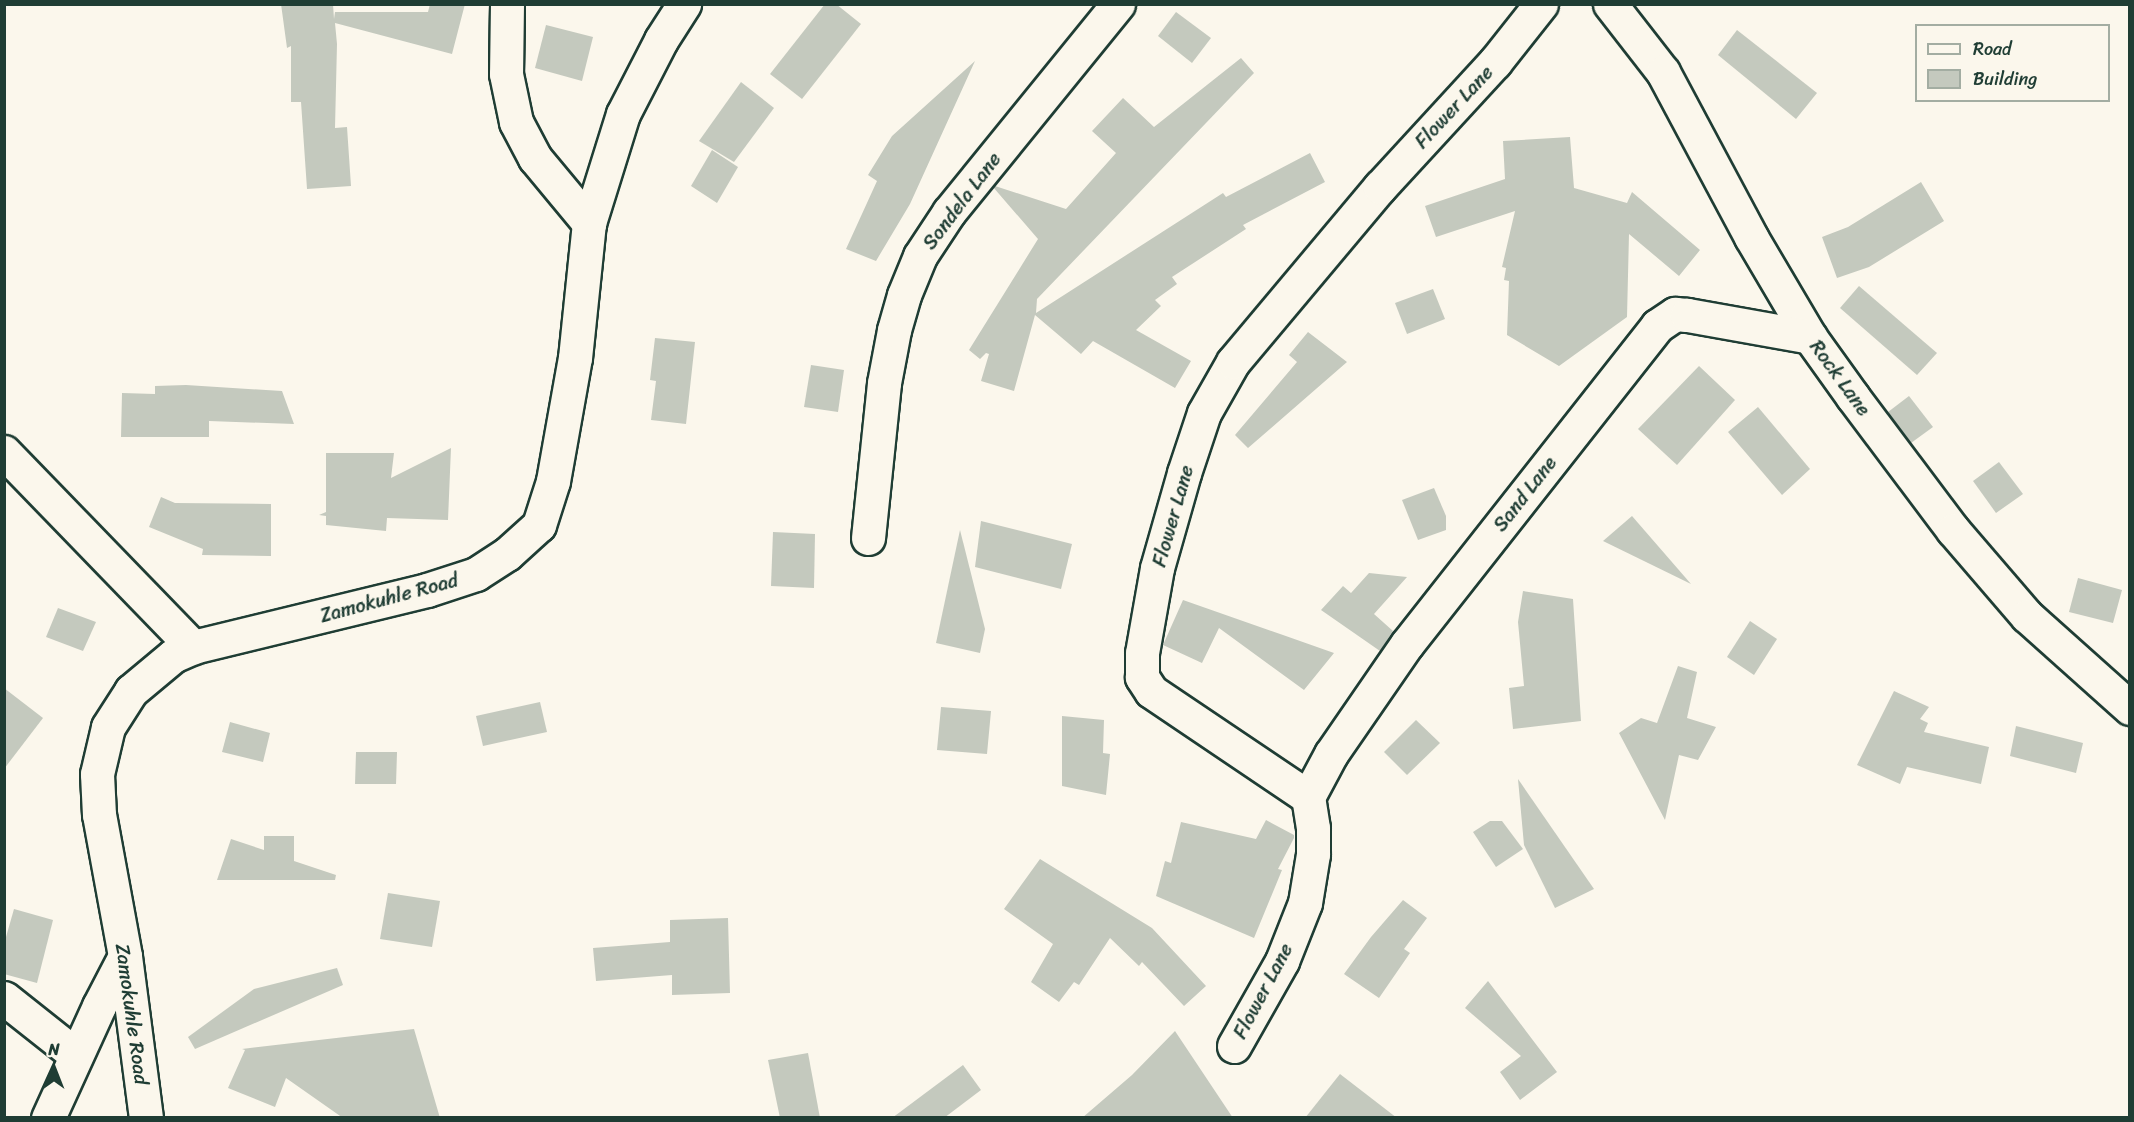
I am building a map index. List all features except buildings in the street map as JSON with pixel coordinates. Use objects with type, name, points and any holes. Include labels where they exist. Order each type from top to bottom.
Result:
[{"type":"street","points":[[507,4],[506,74],[516,122],[535,158],[589,223]]},
{"type":"street","name":"Zamokuhle Road","points":[[146,1118],[125,956],[99,815],[97,774],[108,727],[131,691],[173,656],[192,647],[427,590],[476,574],[507,554],[539,525],[553,481],[575,358],[589,223],[623,114],[661,40],[684,4]]},
{"type":"street","name":"Sondela Lane","points":[[868,538],[885,383],[894,330],[904,295],[920,256],[949,212],[1118,4]]},
{"type":"street","name":"Flower Lane","points":[[1234,1046],[1282,961],[1305,903],[1313,846],[1308,797],[1151,691],[1142,677],[1142,653],[1157,568],[1184,473],[1203,413],[1233,362],[1380,187],[1495,62],[1541,4]]},
{"type":"street","name":"Rock Lane","points":[[1610,4],[1664,72],[1751,237],[1810,337],[1953,530],[2027,616],[2130,708]]},
{"type":"street","name":"Sand Lane","points":[[1308,797],[1331,754],[1407,644],[1656,326],[1675,314],[1810,337]]},
{"type":"street","points":[[4,452],[192,647]]},
{"type":"street","points":[[48,1118],[125,956]]},
{"type":"street","points":[[4,998],[76,1055]]}]
